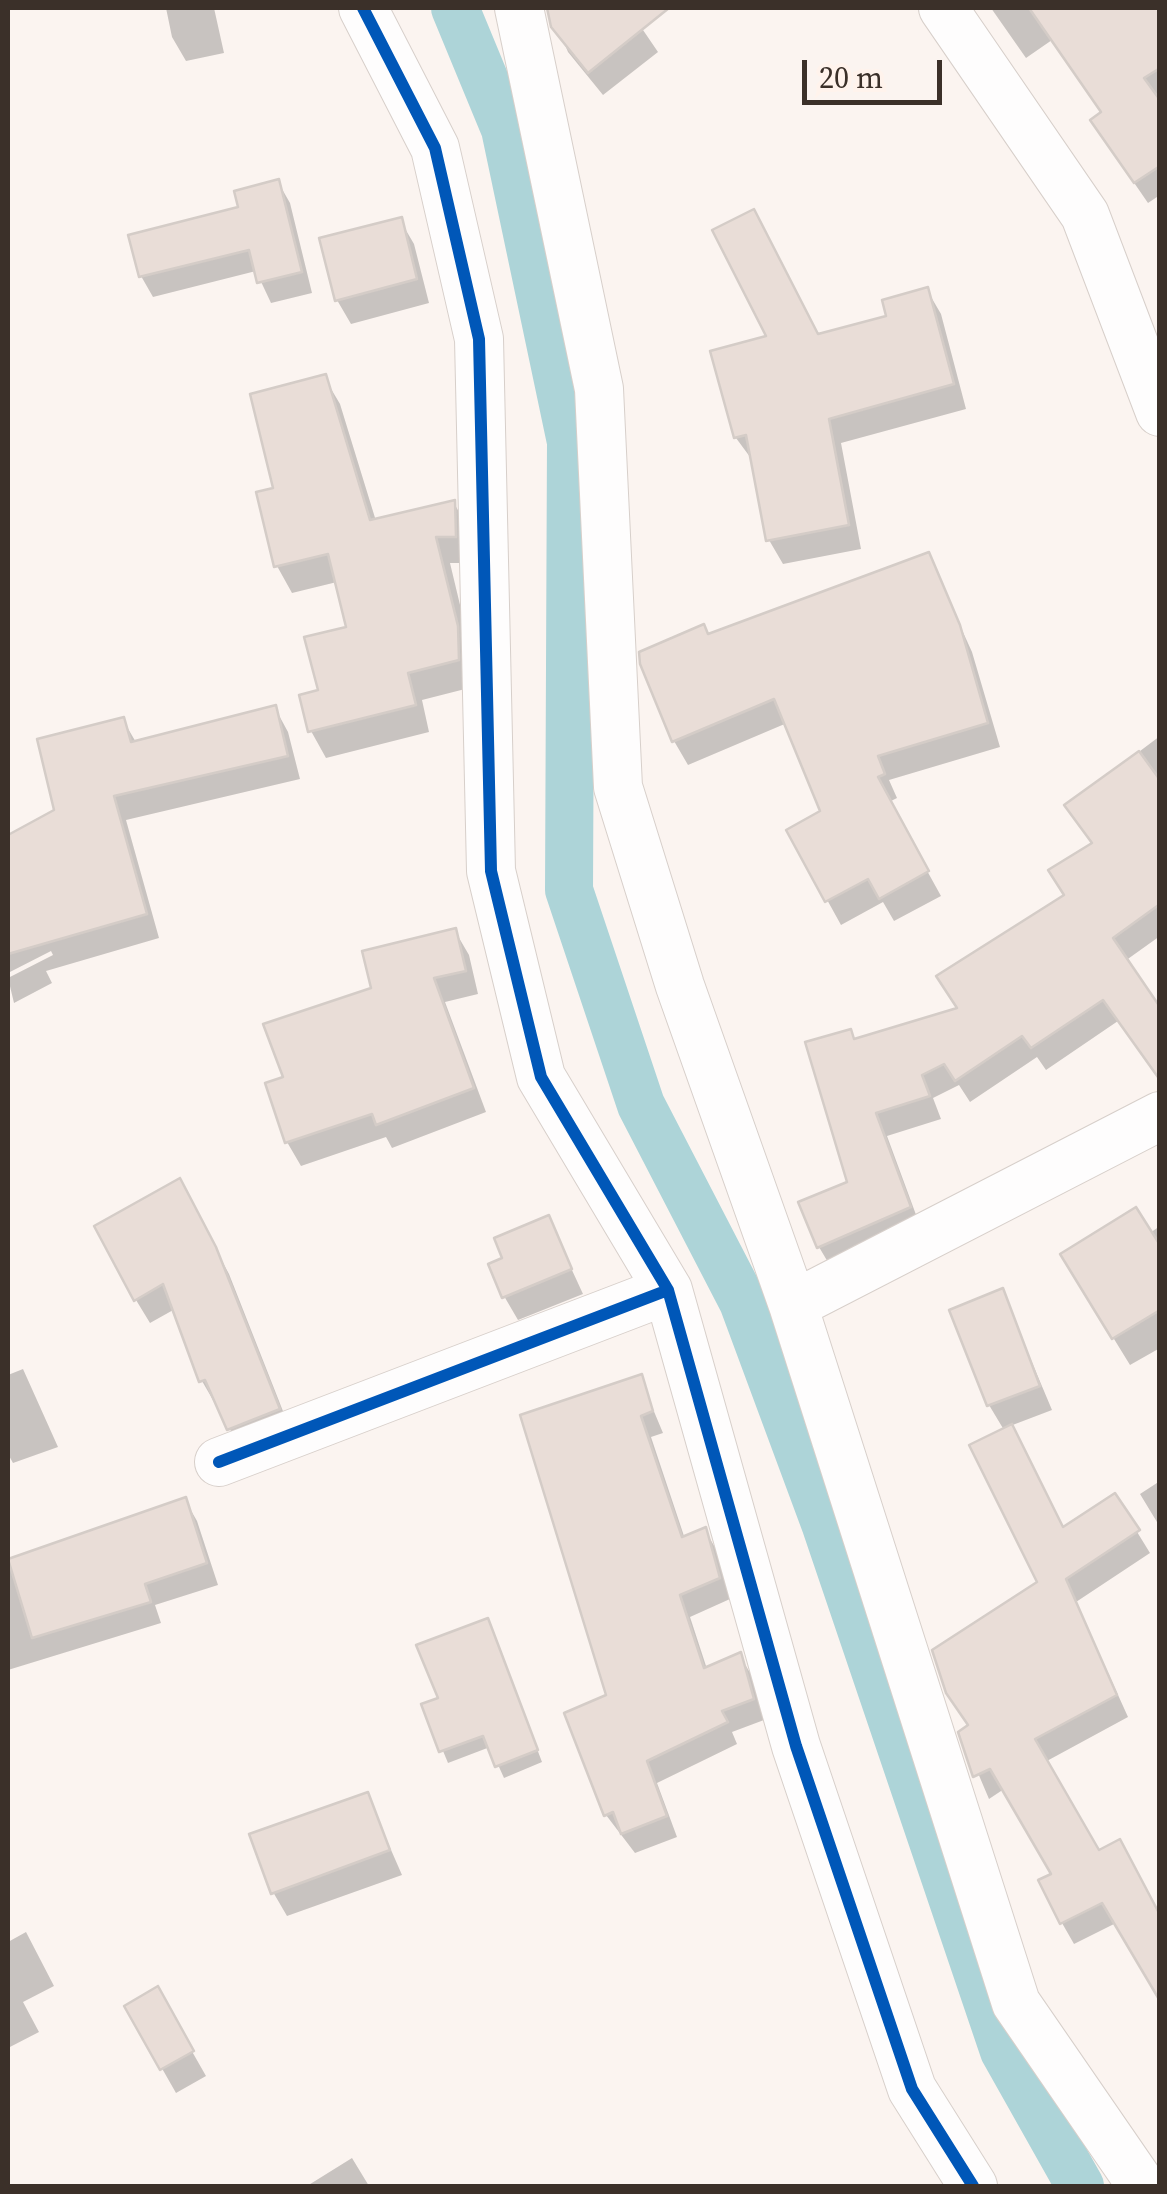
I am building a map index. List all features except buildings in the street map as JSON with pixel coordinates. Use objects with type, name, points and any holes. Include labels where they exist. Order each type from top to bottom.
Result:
[{"type":"street","points":[[363,8],[434,148],[479,339],[491,871],[541,1077],[668,1290],[796,1746],[912,2089],[973,2186]]},
{"type":"street","points":[[519,8],[599,389],[618,787],[680,986],[793,1305],[1016,2003],[1142,2186]]},
{"type":"street","points":[[943,8],[1085,215],[1160,412]]},
{"type":"street","points":[[793,1305],[1160,1116]]},
{"type":"street","points":[[219,1462],[668,1290]]},
{"type":"waterway","points":[[455,8],[505,129],[571,442],[569,890],[641,1105],[743,1302],[826,1526],[1004,2051],[1080,2186]]},
{"type":"cycle path","points":[[363,8],[435,148],[479,339],[491,871],[541,1077],[668,1290],[796,1746],[912,2089],[973,2186]]},
{"type":"cycle path","points":[[219,1462],[668,1290]]}]
